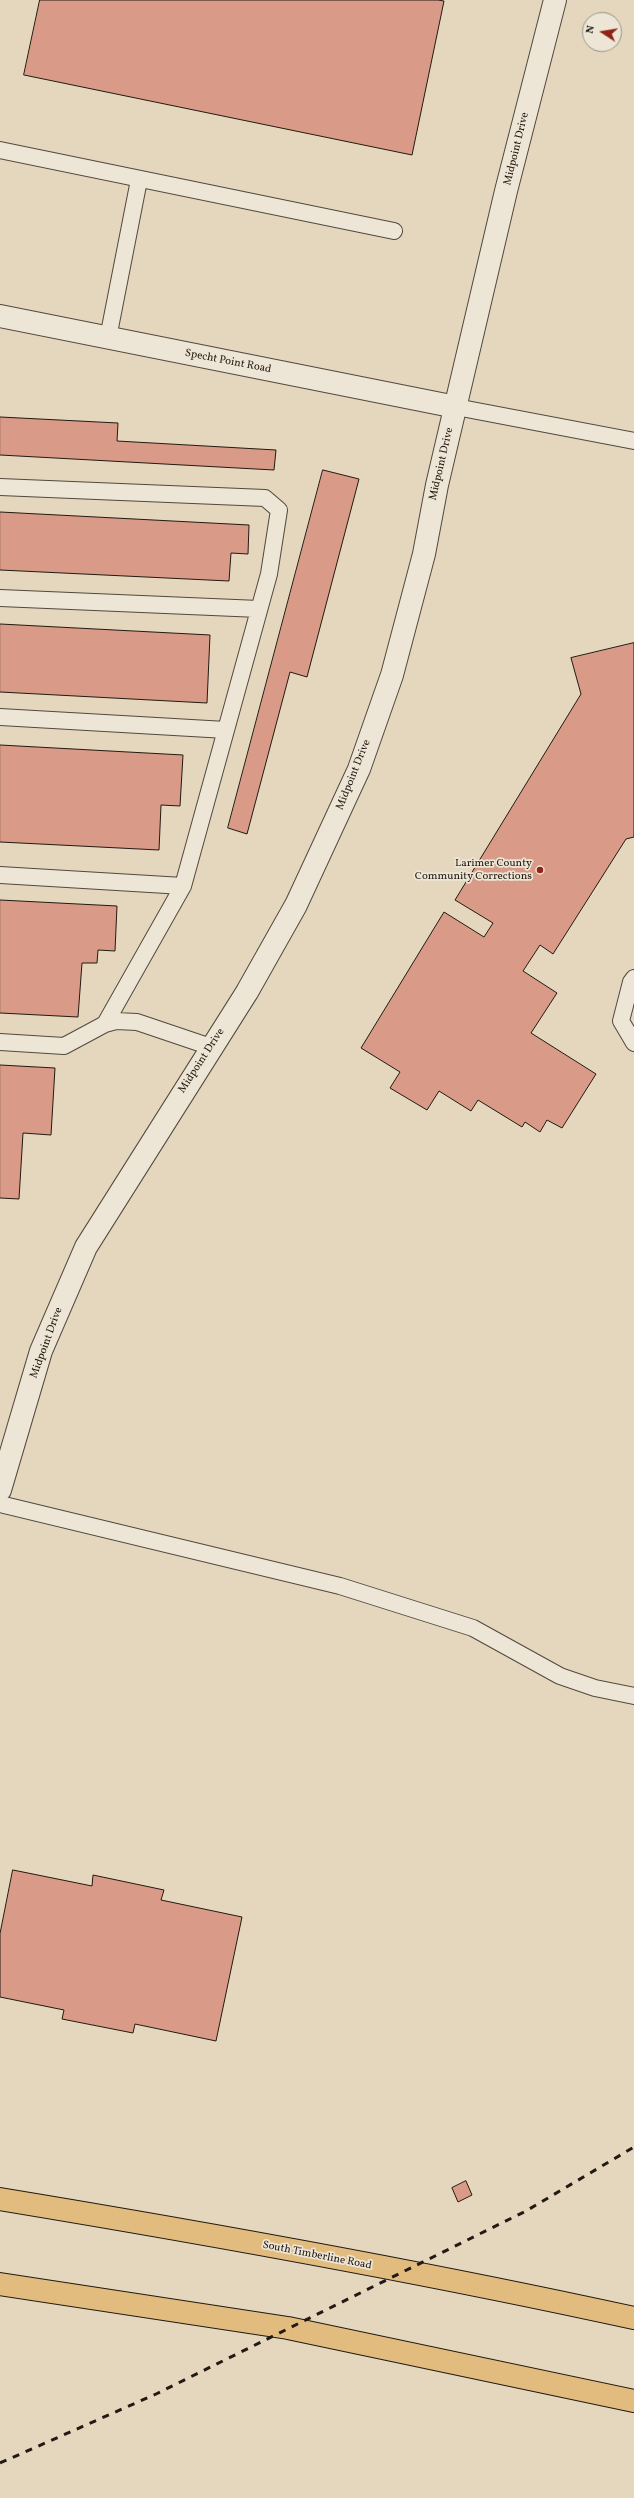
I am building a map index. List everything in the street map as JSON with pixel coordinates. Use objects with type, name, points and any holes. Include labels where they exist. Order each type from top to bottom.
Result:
[{"type":"main road","name":"South Timberline Road","points":[[0,2199],[129,2220],[536,2297],[634,2318]]},
{"type":"main road","points":[[0,2284],[288,2328],[634,2401]]},
{"type":"street","name":"Midpoint Drive","points":[[0,1490],[41,1352],[86,1246],[247,992],[296,905],[359,769],[392,675],[424,554],[506,191],[555,0]]},
{"type":"street","name":"Specht Point Road","points":[[0,316],[456,407]]},
{"type":"lane","points":[[0,150],[394,231]]},
{"type":"lane","points":[[108,338],[140,180]]},
{"type":"lane","points":[[456,407],[634,441]]},
{"type":"lane","points":[[0,487],[265,498],[279,510],[269,574],[183,886],[105,1024]]},
{"type":"lane","points":[[0,598],[259,610]]},
{"type":"lane","points":[[0,717],[226,730]]},
{"type":"lane","points":[[0,875],[183,886]]},
{"type":"lane","points":[[634,978],[631,982],[621,1021],[634,1043]]},
{"type":"lane","points":[[0,1042],[64,1046],[105,1024],[116,1021],[138,1022],[211,1047]]},
{"type":"lane","points":[[0,1504],[340,1586],[473,1628],[560,1676],[595,1688],[634,1696]]},
{"type":"building","points":[[40,0],[444,1],[412,155],[24,75]]},
{"type":"building","points":[[0,417],[118,423],[117,441],[276,450],[274,470],[0,455]]},
{"type":"building","points":[[323,470],[359,479],[307,677],[290,672],[247,834],[228,828]]},
{"type":"building","points":[[0,512],[249,525],[248,554],[231,553],[229,581],[0,570]]},
{"type":"building","points":[[0,624],[210,635],[207,703],[0,692]]},
{"type":"building","name":"Larimer County Community Corrections","points":[[634,643],[634,837],[626,839],[553,954],[540,945],[523,971],[557,993],[531,1033],[596,1074],[562,1128],[547,1120],[540,1132],[525,1122],[522,1127],[478,1100],[471,1111],[439,1091],[427,1110],[390,1088],[400,1072],[361,1048],[444,912],[484,937],[493,923],[455,900],[581,694],[571,658]]},
{"type":"building","points":[[0,745],[183,755],[180,806],[161,805],[159,850],[0,842]]},
{"type":"building","points":[[0,900],[117,906],[115,951],[98,950],[97,963],[82,963],[78,1017],[0,1013]]},
{"type":"building","points":[[0,1065],[55,1068],[51,1135],[23,1133],[19,1199],[0,1198]]},
{"type":"building","points":[[13,1870],[92,1886],[93,1875],[164,1890],[161,1900],[242,1917],[216,2041],[135,2024],[133,2033],[62,2019],[64,2010],[0,1997],[0,1934]]},
{"type":"building","points":[[466,2181],[472,2195],[458,2202],[452,2188]]},
{"type":"railway","points":[[0,2463],[156,2394],[526,2211],[634,2147]]},
{"type":"place","name":"Larimer County Community Corrections","points":[[540,870]]}]
